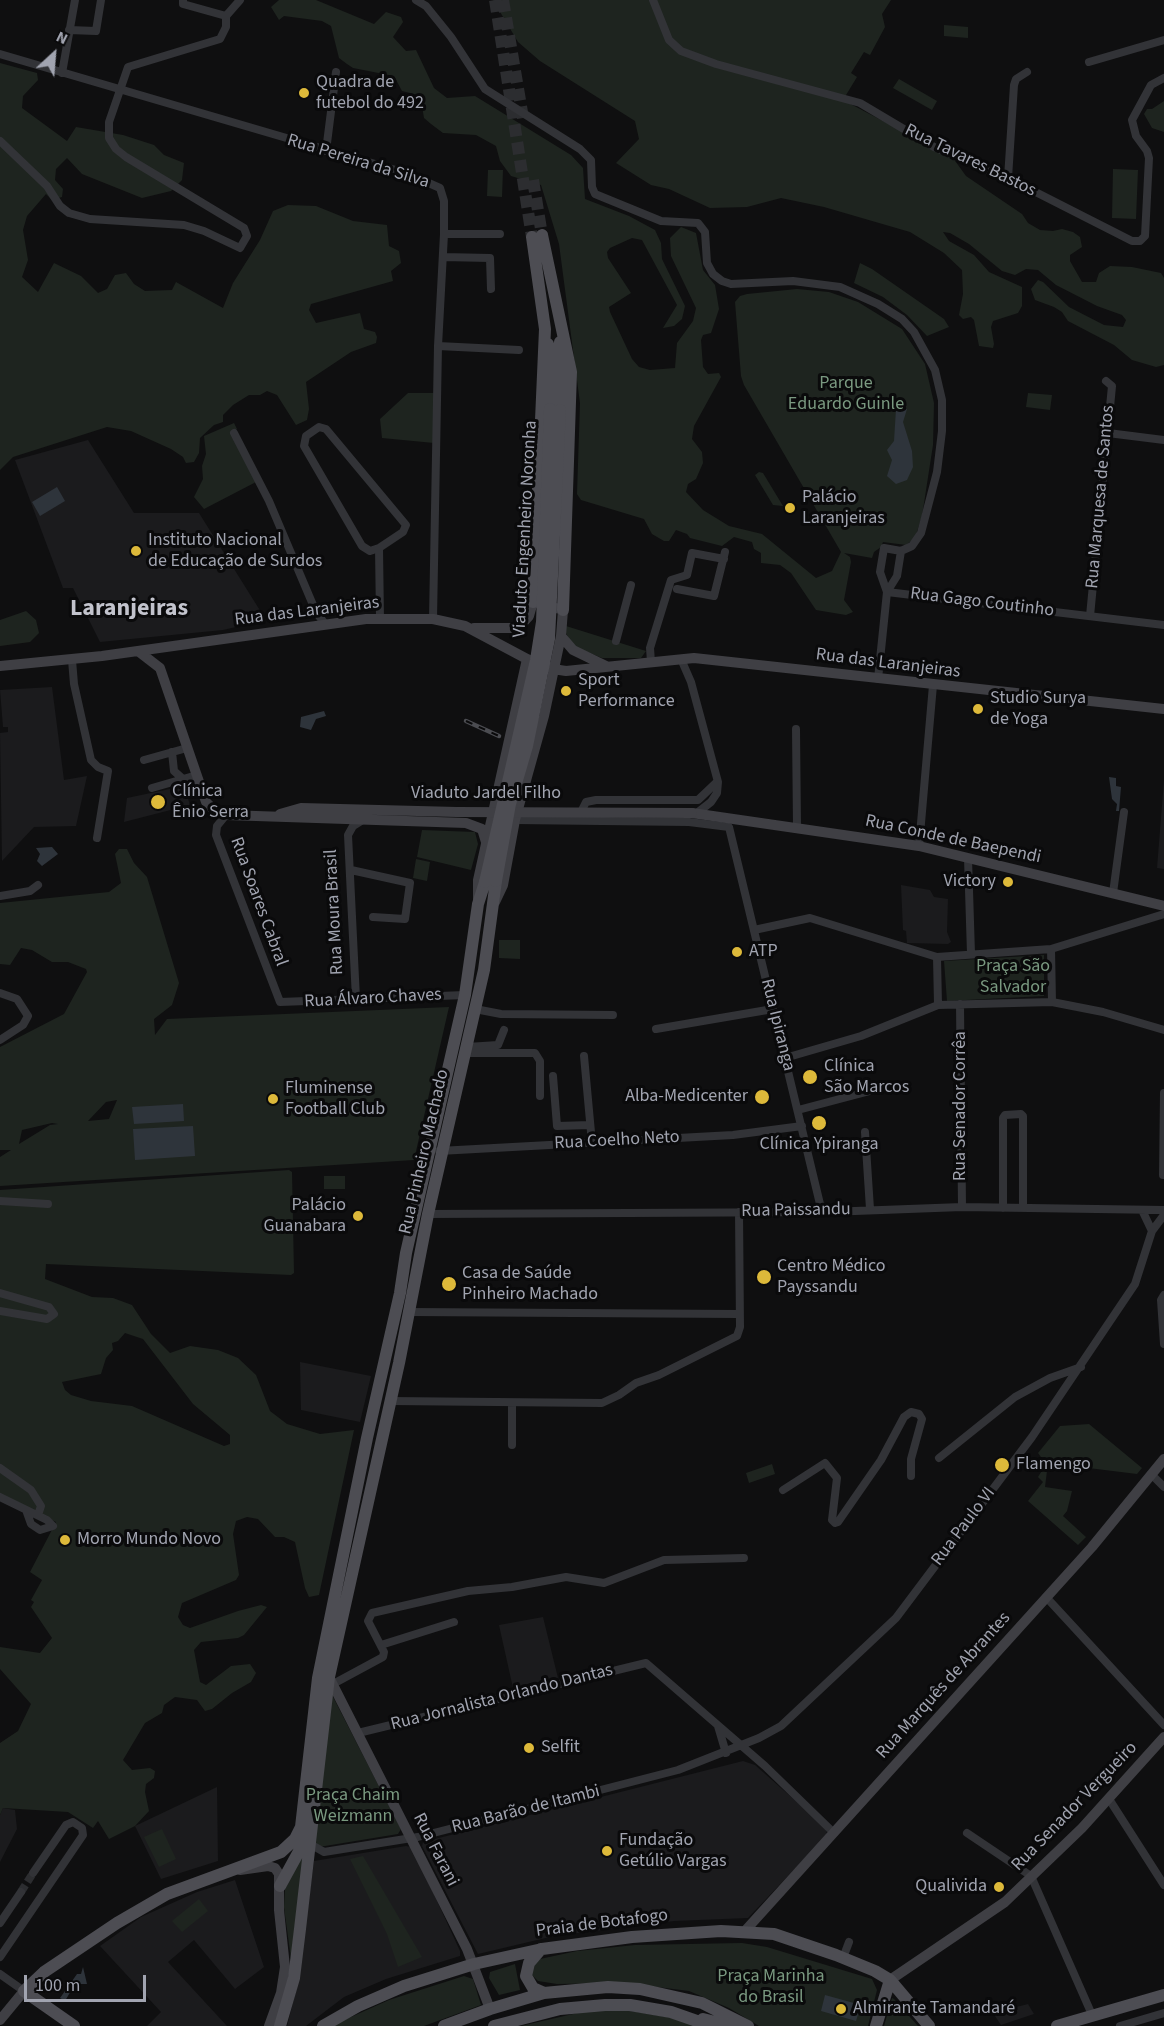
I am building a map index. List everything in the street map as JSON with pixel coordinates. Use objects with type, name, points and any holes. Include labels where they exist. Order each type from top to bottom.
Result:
[{"type":"main road","points":[[465,626],[483,630],[518,628],[529,616],[533,602],[545,329],[537,236],[560,329],[568,351],[572,395],[563,610],[533,602]]},
{"type":"main road","name":"Viaduto Engenheiro Noronha","points":[[545,329],[555,410]]},
{"type":"main road","name":"Viaduto Engenheiro Noronha","points":[[493,905],[491,881],[542,622],[560,329]]},
{"type":"main road","name":"Rua Pinheiro Machado","points":[[327,1680],[336,1599],[366,1437],[437,1150],[466,1050],[493,905],[503,885],[515,820],[561,636],[563,610]]},
{"type":"main road","name":"Rua das Laranjeiras","points":[[0,666],[72,660],[325,624],[380,619],[433,619],[465,626],[527,659],[553,669],[609,667],[694,658],[1164,709]]},
{"type":"main road","points":[[561,636],[573,650],[609,667]]},
{"type":"main road","points":[[165,646],[160,656],[160,668],[187,748],[211,808],[226,815],[277,815],[296,818],[360,815],[466,823],[482,830],[486,842]]},
{"type":"main road","points":[[138,651],[160,668]]},
{"type":"main road","name":"Rua Pinheiro Machado","points":[[327,1680],[409,1312],[465,995],[478,904],[478,880],[527,659]]},
{"type":"main road","points":[[521,688],[530,684],[540,686],[548,695]]},
{"type":"main road","name":"Rua Conde de Baependi","points":[[694,813],[919,846],[1164,906]]},
{"type":"main road","name":"Viaduto Jardel Filho","points":[[360,815],[694,813]]},
{"type":"main road","name":"Viaduto Engenheiro Noronha","points":[[478,904],[491,881]]},
{"type":"main road","name":"Rua Marquês de Abrantes","points":[[744,1932],[1092,1548],[1164,1459]]},
{"type":"main road","points":[[280,2026],[294,1978],[327,1680]]},
{"type":"main road","points":[[0,2020],[24,1991],[44,1972],[117,1923],[167,1894],[281,1852],[298,1833],[327,1680]]},
{"type":"main road","name":"Rua Farani","points":[[327,1680],[358,1733],[474,1964],[490,2009]]},
{"type":"main road","name":"Rua Senador Vergueiro","points":[[890,1980],[1005,1902],[1109,1799],[1164,1737]]},
{"type":"main road","points":[[280,1886],[311,1829]]},
{"type":"main road","points":[[233,1870],[272,1867],[278,1872],[279,1910],[285,1966],[281,1993],[269,2026]]},
{"type":"main road","name":"Praia de Botafogo","points":[[323,2026],[358,2006],[404,1986],[474,1964],[542,1949],[682,1932],[774,1934],[843,1958],[890,1980],[929,2026]]},
{"type":"main road","points":[[542,1949],[529,1963],[526,1976],[533,1988],[544,1994]]},
{"type":"main road","points":[[876,2026],[890,1980]]},
{"type":"main road","points":[[585,1988],[630,2005],[731,2026]]},
{"type":"main road","points":[[444,2026],[490,2009],[544,1994],[585,1988],[628,1988],[663,1993],[715,2007],[748,2026]]},
{"type":"main road","points":[[24,1991],[74,2026]]},
{"type":"main road","points":[[1057,2026],[1164,1995]]},
{"type":"main road","points":[[494,2026],[560,2009],[630,2005]]},
{"type":"main road","points":[[687,2016],[711,2026]]},
{"type":"street","points":[[62,73],[75,0]]},
{"type":"street","points":[[69,30],[96,31],[101,0]]},
{"type":"street","points":[[0,141],[52,191],[60,206],[69,213],[100,220],[184,225],[204,231],[240,248],[247,237],[244,228],[116,149],[109,138],[109,122],[128,67],[220,39],[226,27],[225,16],[240,0]]},
{"type":"street","points":[[416,0],[426,6],[451,37],[485,89],[580,149],[591,160],[592,187],[595,194],[661,221],[698,223],[705,232],[707,263],[713,274],[731,284],[793,281],[840,287],[878,304],[902,319],[925,347],[935,370],[942,400],[941,450],[921,533],[912,546],[901,551],[884,548],[880,572],[887,592]]},
{"type":"street","name":"Rua Tavares Bastos","points":[[653,0],[669,40],[681,51],[716,64],[860,103],[934,147],[1008,178],[1120,236],[1140,241],[1145,236],[1146,226],[1148,154],[1136,136],[1132,120],[1151,85],[1164,78]]},
{"type":"street","points":[[183,2],[225,16]]},
{"type":"street","points":[[1089,62],[1164,40]]},
{"type":"street","name":"Rua Pereira da Silva","points":[[0,54],[434,183],[444,193],[438,346],[433,619]]},
{"type":"street","points":[[326,151],[336,72]]},
{"type":"street","points":[[1008,178],[1014,85],[1016,79],[1027,72]]},
{"type":"street","points":[[444,234],[500,234]]},
{"type":"street","points":[[443,256],[490,258],[490,289]]},
{"type":"street","points":[[438,346],[519,350]]},
{"type":"street","name":"Rua Marquesa de Santos","points":[[1090,616],[1112,386],[1106,381]]},
{"type":"street","points":[[319,428],[326,429],[406,525],[403,532],[379,548],[370,551],[362,546],[304,446],[306,436],[319,428]]},
{"type":"street","points":[[234,433],[269,501],[316,612],[325,624]]},
{"type":"street","points":[[1108,433],[1164,440]]},
{"type":"street","points":[[379,548],[380,619]]},
{"type":"street","points":[[887,592],[897,576],[901,551]]},
{"type":"street","points":[[651,662],[650,648],[671,580],[687,575],[692,553],[724,555],[714,596],[677,589]]},
{"type":"street","points":[[616,641],[631,585]]},
{"type":"street","name":"Rua Gago Coutinho","points":[[878,679],[887,592],[1164,625]]},
{"type":"street","points":[[311,626],[316,612]]},
{"type":"street","points":[[681,659],[691,682],[718,782],[717,794],[707,806],[694,813]]},
{"type":"street","points":[[72,660],[74,684],[91,760],[98,767],[108,771],[97,837]]},
{"type":"street","points":[[919,846],[933,685]]},
{"type":"street","points":[[796,729],[797,827]]},
{"type":"street","points":[[144,760],[187,748]]},
{"type":"street","points":[[172,752],[174,771],[183,779]]},
{"type":"street","points":[[152,788],[197,775]]},
{"type":"street","points":[[578,822],[581,809],[586,802],[597,800],[685,802],[706,796],[718,782]]},
{"type":"street","points":[[1113,893],[1124,812]]},
{"type":"street","name":"Rua Soares Cabral","points":[[226,815],[217,826],[216,835],[280,1002]]},
{"type":"street","name":"Rua Moura Brasil","points":[[356,999],[348,835],[360,815]]},
{"type":"street","points":[[713,816],[727,825]]},
{"type":"street","points":[[515,820],[689,822],[727,825]]},
{"type":"street","name":"Rua Ipiranga","points":[[727,825],[732,834],[820,1204]]},
{"type":"street","points":[[968,858],[971,954]]},
{"type":"street","points":[[351,870],[410,883],[405,919],[373,917]]},
{"type":"street","points":[[0,896],[30,891],[38,885]]},
{"type":"street","points":[[754,930],[810,918],[937,957],[1051,949],[1164,914]]},
{"type":"street","points":[[1051,949],[1052,1002]]},
{"type":"street","points":[[937,957],[938,1005]]},
{"type":"street","points":[[0,993],[17,999],[28,1016],[23,1025],[0,1040]]},
{"type":"street","name":"Rua Álvaro Chaves","points":[[280,1002],[465,995]]},
{"type":"street","points":[[785,1058],[861,1036],[938,1005],[1052,1002],[1103,1012],[1164,1030]]},
{"type":"street","name":"Rua Senador Corrêa","points":[[960,1004],[962,1207]]},
{"type":"street","points":[[475,1009],[501,1014],[613,1015]]},
{"type":"street","points":[[656,1029],[773,1009]]},
{"type":"street","points":[[466,1050],[498,1045],[504,1030]]},
{"type":"street","points":[[466,1050],[536,1053],[540,1061],[540,1096]]},
{"type":"street","points":[[584,1056],[592,1143]]},
{"type":"street","points":[[554,1076],[557,1126],[590,1125]]},
{"type":"street","points":[[798,1110],[870,1091]]},
{"type":"street","points":[[1163,1175],[1164,1092]]},
{"type":"street","points":[[1003,1208],[1003,1118],[1005,1115],[1021,1114],[1023,1116],[1023,1208]]},
{"type":"street","name":"Rua Coelho Neto","points":[[437,1150],[733,1135],[802,1126]]},
{"type":"street","points":[[865,1132],[870,1209]]},
{"type":"street","points":[[0,1201],[48,1204]]},
{"type":"street","points":[[813,1212],[820,1204],[828,1212]]},
{"type":"street","name":"Rua Paissandu","points":[[428,1214],[828,1212],[962,1207],[1164,1210]]},
{"type":"street","points":[[1142,1210],[1152,1231]]},
{"type":"street","points":[[390,1401],[594,1404],[609,1400],[636,1383],[659,1375],[737,1336],[741,1327],[739,1212]]},
{"type":"street","name":"Rua Paulo VI","points":[[740,1746],[781,1726],[896,1618],[1032,1437],[1136,1284],[1152,1231],[1164,1215]]},
{"type":"street","points":[[0,1293],[49,1306],[54,1314],[47,1319],[0,1311]]},
{"type":"street","points":[[1164,1295],[1161,1300],[1164,1344]]},
{"type":"street","points":[[409,1312],[739,1314]]},
{"type":"street","points":[[939,1458],[1015,1397],[1050,1378],[1081,1366]]},
{"type":"street","points":[[512,1403],[512,1445]]},
{"type":"street","points":[[783,1490],[825,1462],[837,1479],[832,1520],[835,1523],[838,1522],[881,1460],[904,1417],[911,1413],[922,1416],[911,1459],[911,1476]]},
{"type":"street","points":[[0,1468],[31,1490],[41,1506],[38,1515]]},
{"type":"street","points":[[1151,1474],[1164,1488]]},
{"type":"street","points":[[0,1497],[26,1509],[53,1523],[50,1529],[40,1530],[32,1524],[26,1509]]},
{"type":"street","points":[[327,1680],[382,1659],[384,1654],[381,1645],[368,1622],[370,1614],[420,1601],[569,1577],[604,1583],[664,1560],[744,1558]]},
{"type":"street","points":[[1046,1597],[1164,1725]]},
{"type":"street","points":[[381,1645],[454,1622]]},
{"type":"street","name":"Rua Jornalista Orlando Dantas","points":[[358,1733],[646,1663],[718,1725]]},
{"type":"street","points":[[718,1725],[834,1833]]},
{"type":"street","points":[[718,1725],[726,1753]]},
{"type":"street","name":"Rua Barão de Itambi","points":[[310,1844],[324,1852],[411,1839],[636,1782],[726,1753],[740,1746]]},
{"type":"street","points":[[1109,1799],[1164,1885]]},
{"type":"street","points":[[0,1957],[83,1835],[82,1828],[74,1822],[66,1825],[33,1872]]},
{"type":"street","points":[[967,1833],[1031,1876],[1093,2017]]},
{"type":"street","points":[[0,1923],[21,1892]]},
{"type":"street","points":[[843,1958],[849,1942]]},
{"type":"street","points":[[0,1974],[24,1991]]},
{"type":"street","points":[[1120,2026],[1164,2013]]},
{"type":"shaded area","points":[[899,405],[907,409],[903,422],[912,451],[913,467],[907,480],[896,484],[887,476],[892,460],[887,450],[894,441],[896,409]]},
{"type":"shaded area","name":"Instituto Nacional de Educação de Surdos","points":[[88,440],[134,513],[199,513],[266,620],[223,630],[100,642],[73,588],[63,588],[15,460]]},
{"type":"shaded area","points":[[57,487],[65,501],[40,516],[32,502]]},
{"type":"shaded area","points":[[52,687],[64,780],[87,776],[76,826],[34,827],[2,861],[0,733],[8,732],[8,727],[3,727],[0,690]]},
{"type":"shaded area","points":[[324,711],[326,716],[316,719],[311,730],[300,727],[301,717]]},
{"type":"shaded area","points":[[1109,777],[1116,778],[1116,786],[1121,787],[1119,811],[1116,811],[1117,804],[1112,799]]},
{"type":"shaded area","points":[[1164,780],[1164,869],[1157,868]]},
{"type":"shaded area","name":"Clínica Ênio Serra","points":[[184,786],[190,805],[124,822],[127,798]]},
{"type":"shaded area","points":[[52,847],[58,854],[42,866],[37,861],[40,854],[36,848]]},
{"type":"shaded area","points":[[901,885],[930,890],[934,897],[948,899],[947,932],[951,942],[948,944],[907,943],[906,931],[903,930]]},
{"type":"shaded area","points":[[183,1104],[184,1121],[134,1124],[132,1107]]},
{"type":"shaded area","points":[[193,1126],[195,1156],[135,1160],[133,1129]]},
{"type":"shaded area","points":[[300,1362],[371,1376],[360,1422],[301,1410]]},
{"type":"shaded area","points":[[543,1617],[558,1678],[513,1688],[499,1625]]},
{"type":"shaded area","points":[[743,1761],[755,1765],[827,1831],[826,1836],[748,1918],[674,1921],[554,1936],[478,1954],[422,1846],[423,1842]]},
{"type":"shaded area","points":[[217,1787],[218,1861],[161,1879],[135,1826]]},
{"type":"shaded area","points":[[3,1808],[15,1810],[17,1829],[0,1862],[0,1815]]},
{"type":"shaded area","points":[[411,1847],[420,1864],[460,1951],[460,1956],[386,1979],[344,1997],[306,2026],[287,2026],[297,1987],[314,1861]]},
{"type":"shaded area","points":[[235,1880],[264,1967],[235,1989],[194,1940],[168,1962],[227,2026],[147,2026],[161,2012],[100,1946],[141,1917],[197,1892]]},
{"type":"shaded area","points":[[83,1967],[87,1984],[75,1984],[65,2001],[60,1998],[77,1974],[81,1974]]},
{"type":"shaded area","points":[[825,1995],[861,2005],[856,2021],[821,2011]]},
{"type":"shaded area","points":[[1028,2004],[1034,2014],[1001,2025],[993,2013]]},
{"type":"green space","name":"Parque Eduardo Guinle","points":[[279,0],[316,0],[374,24],[386,12],[401,17],[403,22],[393,37],[406,51],[416,50],[434,88],[447,98],[475,96],[571,155],[583,168],[585,199],[629,216],[655,230],[661,243],[662,259],[685,306],[682,319],[674,326],[663,328],[677,305],[642,240],[632,238],[610,248],[607,252],[608,258],[631,293],[609,307],[610,312],[632,359],[639,367],[650,370],[675,368],[677,343],[693,321],[696,308],[671,256],[670,238],[681,227],[696,233],[703,270],[715,285],[719,309],[711,333],[703,335],[701,340],[703,367],[708,374],[719,373],[721,377],[694,426],[692,439],[702,452],[703,463],[696,479],[688,484],[686,492],[703,510],[729,526],[762,534],[816,578],[832,571],[841,552],[744,385],[741,376],[735,302],[740,296],[747,294],[797,289],[829,292],[858,302],[902,329],[925,364],[934,403],[933,445],[922,516],[915,538],[906,545],[883,542],[872,558],[844,553],[850,557],[851,562],[844,600],[853,612],[846,615],[816,610],[791,573],[780,565],[761,563],[761,553],[754,549],[752,542],[734,537],[722,546],[690,538],[687,534],[676,530],[669,541],[664,541],[652,534],[644,519],[581,500],[577,494],[580,403],[559,244],[541,185],[511,176],[500,161],[496,146],[476,135],[443,133],[424,118],[421,100],[414,94],[402,91],[394,76],[353,68],[339,58],[331,26],[322,21],[284,16],[279,20],[271,7]]},
{"type":"green space","points":[[493,0],[891,0],[882,14],[885,27],[870,55],[864,52],[851,73],[857,77],[843,100],[953,158],[966,176],[1022,214],[1028,223],[1040,230],[1062,229],[1080,237],[1082,247],[1070,255],[1070,261],[1082,282],[1096,282],[1099,273],[1110,266],[1132,267],[1161,273],[1164,278],[1164,365],[1156,367],[1132,360],[1114,345],[1068,321],[1062,312],[1054,307],[1035,300],[1031,289],[1038,280],[1043,282],[1069,307],[1104,325],[1123,327],[1126,320],[1122,315],[1097,306],[1056,285],[1038,270],[1026,269],[1015,275],[1002,271],[969,244],[950,233],[943,232],[949,241],[974,255],[989,272],[1022,287],[1022,306],[1018,313],[993,321],[991,327],[993,348],[979,346],[974,320],[971,317],[963,319],[959,315],[963,294],[962,270],[944,253],[910,232],[824,207],[781,198],[747,207],[710,208],[669,189],[651,185],[616,163],[639,139],[635,121],[540,61],[518,42]]},
{"type":"green space","points":[[944,25],[968,27],[968,38],[944,36]]},
{"type":"green space","points":[[0,63],[37,73],[38,80],[23,96],[22,108],[67,141],[76,127],[123,135],[154,145],[164,155],[184,163],[182,180],[171,191],[142,198],[82,174],[67,158],[56,169],[55,180],[63,189],[62,197],[52,200],[46,194],[27,216],[23,230],[28,260],[22,277],[38,292],[54,263],[81,276],[98,293],[107,289],[115,275],[126,273],[134,284],[145,291],[172,290],[176,282],[223,308],[233,283],[260,240],[273,211],[288,205],[316,206],[353,221],[387,225],[389,246],[399,251],[401,263],[391,271],[393,281],[311,304],[309,310],[316,323],[360,313],[364,329],[375,332],[377,337],[376,343],[351,352],[306,382],[309,409],[307,420],[296,425],[277,395],[267,391],[260,395],[249,395],[233,405],[223,415],[223,422],[214,425],[200,438],[199,453],[194,462],[186,463],[183,457],[171,449],[131,431],[107,427],[13,457],[0,470]]},
{"type":"green space","points":[[899,79],[937,101],[932,110],[893,88]]},
{"type":"green space","points":[[1164,101],[1164,132],[1152,128],[1144,114],[1147,109],[1152,109]]},
{"type":"green space","points":[[1113,169],[1138,170],[1136,219],[1112,218]]},
{"type":"green space","points":[[488,170],[503,170],[502,197],[487,196]]},
{"type":"green space","points":[[860,263],[944,319],[949,327],[927,336],[907,315],[883,297],[854,283]]},
{"type":"green space","points":[[408,393],[435,393],[434,443],[382,438],[380,419]]},
{"type":"green space","points":[[1028,393],[1052,395],[1050,410],[1026,407]]},
{"type":"green space","points":[[234,423],[237,429],[232,432],[256,482],[204,509],[194,497],[203,479],[202,466],[206,454],[204,436]]},
{"type":"green space","points":[[759,472],[763,473],[783,506],[773,505],[755,475]]},
{"type":"green space","points":[[26,611],[36,620],[39,633],[30,642],[0,646],[0,620]]},
{"type":"green space","points":[[566,626],[646,651],[641,658],[602,658],[573,646],[566,633]]},
{"type":"green space","points":[[422,830],[475,832],[478,844],[471,870],[417,857]]},
{"type":"green space","name":"Fluminense Football Club","points":[[119,849],[127,849],[134,863],[147,877],[179,983],[172,1005],[154,1019],[155,1035],[167,1019],[449,1007],[414,1160],[0,1186],[0,1157],[11,1150],[0,1150],[0,1047],[64,1014],[87,972],[86,969],[68,962],[52,962],[32,950],[21,948],[10,965],[0,964],[0,903],[109,892],[121,883],[115,854]],"holes":[[[117,1100],[109,1119],[88,1121],[106,1102]],[[52,1123],[58,1124],[50,1125],[19,1144],[22,1130]]]},
{"type":"green space","points":[[416,859],[430,862],[427,881],[413,878]]},
{"type":"green space","points":[[499,940],[520,940],[520,959],[499,958]]},
{"type":"green space","name":"Praça São Salvador","points":[[1044,955],[1044,996],[947,1001],[944,961]]},
{"type":"green space","points":[[289,1170],[292,1172],[294,1273],[291,1275],[46,1264],[45,1279],[92,1297],[113,1298],[132,1305],[151,1334],[170,1353],[190,1346],[218,1350],[238,1358],[256,1375],[270,1411],[287,1424],[320,1434],[354,1430],[319,1595],[309,1597],[295,1542],[284,1537],[275,1537],[258,1519],[247,1517],[236,1521],[233,1534],[239,1575],[236,1580],[182,1603],[178,1617],[183,1625],[190,1628],[238,1611],[261,1605],[267,1607],[244,1635],[238,1638],[201,1642],[194,1650],[200,1682],[206,1685],[231,1666],[250,1664],[256,1673],[251,1682],[212,1709],[205,1711],[197,1700],[175,1697],[164,1705],[162,1713],[145,1723],[123,1760],[132,1770],[150,1768],[155,1771],[154,1778],[146,1784],[145,1792],[149,1811],[135,1826],[109,1839],[98,1821],[93,1828],[68,1812],[3,1808],[0,1815],[0,1743],[18,1731],[31,1704],[0,1669],[0,1647],[40,1653],[52,1638],[31,1607],[34,1602],[31,1600],[42,1580],[30,1572],[56,1522],[0,1496],[0,1190]],"holes":[[[125,1333],[143,1339],[193,1404],[230,1435],[230,1444],[224,1446],[132,1406],[91,1401],[71,1395],[65,1390],[62,1382],[101,1374],[106,1358],[113,1350],[112,1343],[118,1341]]]},
{"type":"green space","points":[[324,1176],[345,1176],[345,1189],[324,1189]]},
{"type":"green space","points":[[1089,1424],[1142,1468],[1137,1474],[1048,1463],[1045,1487],[1072,1491],[1067,1511],[1063,1516],[1086,1537],[1078,1545],[1028,1501],[1043,1482],[1038,1477],[1046,1464],[1038,1453],[1060,1426]]},
{"type":"green space","points":[[772,1464],[775,1474],[749,1483],[746,1473]]},
{"type":"green space","name":"Praça Chaim Weizmann","points":[[332,1695],[401,1829],[398,1834],[319,1847],[315,1844]]},
{"type":"green space","points":[[162,1829],[176,1859],[159,1867],[144,1837]]},
{"type":"green space","points":[[305,1843],[291,1959],[284,1907],[285,1889]]},
{"type":"green space","points":[[363,1856],[422,1957],[398,1967],[387,1934],[350,1859]]},
{"type":"green space","points":[[199,1899],[208,1911],[182,1932],[172,1921]]},
{"type":"green space","name":"Praça Marinha do Brasil","points":[[742,1943],[767,1947],[872,1979],[877,1990],[868,2026],[759,2026],[729,2008],[689,1991],[625,1983],[557,1984],[538,1981],[532,1975],[532,1968],[540,1959],[577,1951],[635,1945]]},
{"type":"green space","points":[[515,1964],[520,1990],[499,1995],[489,1978],[490,1972]]},
{"type":"green space","points":[[464,1976],[473,1979],[481,2005],[424,2026],[331,2026],[389,2000]]},
{"type":"green space","points":[[892,1998],[894,1999],[918,2026],[884,2026]]},
{"type":"green space","points":[[586,2011],[631,2011],[678,2019],[696,2026],[521,2026]]},
{"type":"tunnel","points":[[495,0],[532,237]]},
{"type":"tunnel","points":[[503,0],[523,118]]},
{"type":"tunnel","points":[[533,180],[542,235]]},
{"type":"tunnel","points":[[21,1892],[33,1873]]},
{"type":"railway","points":[[466,721],[499,736]]},
{"type":"place","name":"Quadra de futebol do 492","points":[[304,93]]},
{"type":"place","name":"Palácio Laranjeiras","points":[[790,508]]},
{"type":"place","name":"Instituto Nacional de Educação de Surdos","points":[[136,551]]},
{"type":"place","name":"Sport Performance","points":[[566,691]]},
{"type":"place","name":"Studio Surya de Yoga","points":[[978,709]]},
{"type":"place","name":"Clínica Ênio Serra","points":[[158,802]]},
{"type":"place","name":"Victory","points":[[1008,882]]},
{"type":"place","name":"ATP","points":[[737,952]]},
{"type":"place","name":"Clínica São Marcos","points":[[810,1077]]},
{"type":"place","name":"Alba-Medicenter","points":[[762,1097]]},
{"type":"place","name":"Fluminense Football Club","points":[[273,1099]]},
{"type":"place","name":"Clínica Ypiranga","points":[[819,1123]]},
{"type":"place","name":"Palácio Guanabara","points":[[358,1216]]},
{"type":"place","name":"Centro Médico Payssandu","points":[[764,1277]]},
{"type":"place","name":"Casa de Saúde Pinheiro Machado","points":[[449,1284]]},
{"type":"place","name":"Flamengo","points":[[1002,1465]]},
{"type":"place","name":"Morro Mundo Novo","points":[[65,1540]]},
{"type":"place","name":"Selfit","points":[[529,1748]]},
{"type":"place","name":"Fundação Getúlio Vargas","points":[[607,1851]]},
{"type":"place","name":"Qualivida","points":[[999,1887]]},
{"type":"place","name":"Almirante Tamandaré","points":[[841,2009]]},
{"type":"district","name":"Laranjeiras","points":[[129,610]]}]
